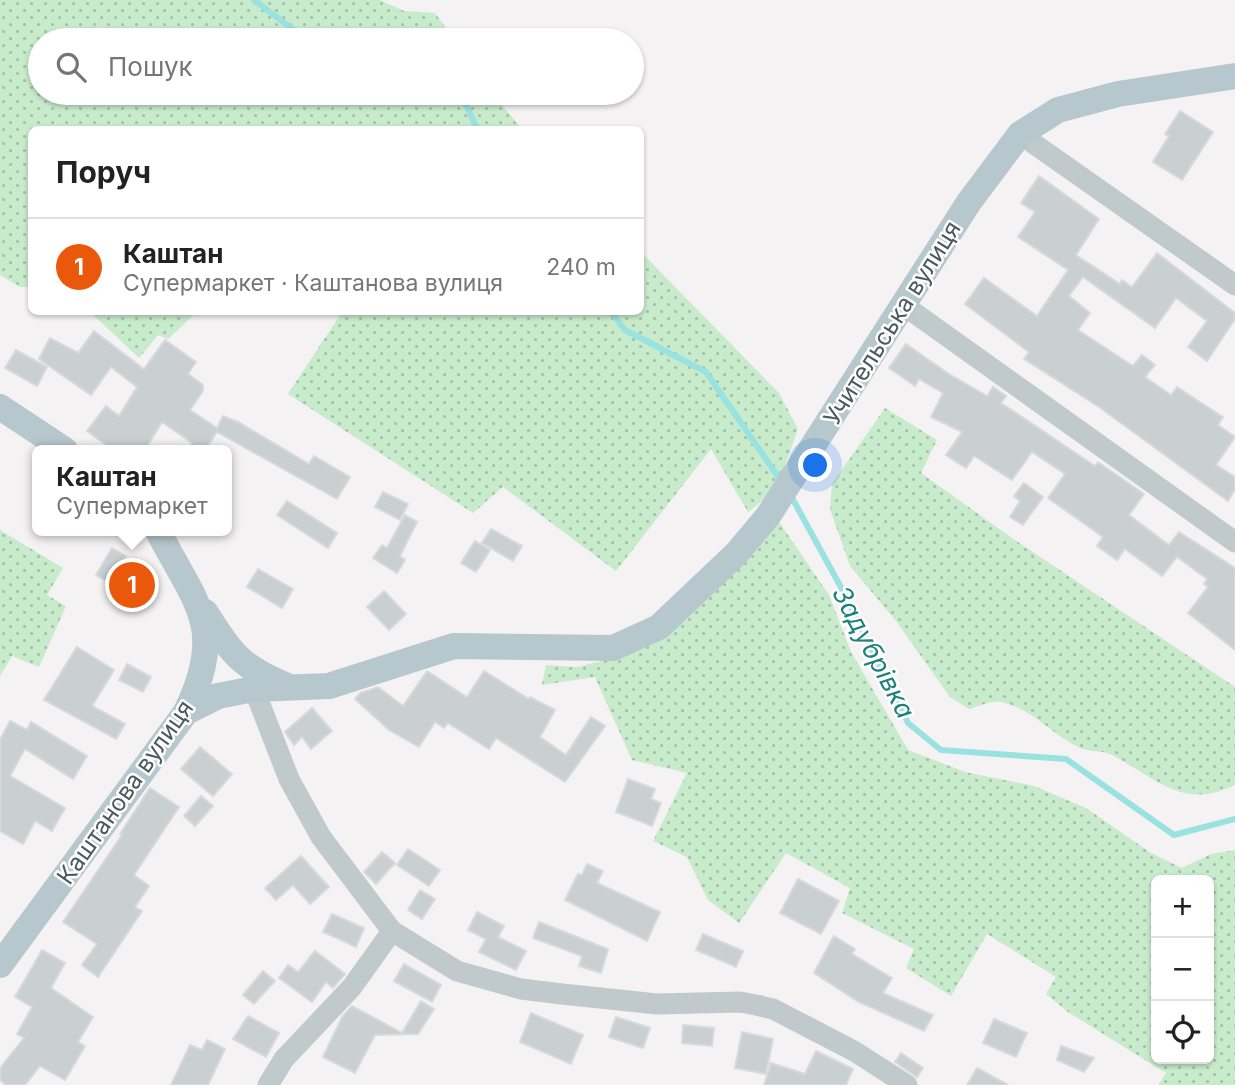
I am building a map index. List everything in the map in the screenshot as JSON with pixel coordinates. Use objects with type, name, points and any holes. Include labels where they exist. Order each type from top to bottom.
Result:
[{"type":"main road","name":"Учительська вулиця","points":[[186,712],[218,696],[254,689],[329,686],[454,646],[586,650],[625,644],[659,627],[736,554],[768,516],[902,304],[970,202],[1020,134],[1058,110],[1118,94],[1235,76]]},
{"type":"main road","points":[[0,407],[57,445]]},
{"type":"main road","name":"Каштанова вулиця","points":[[0,965],[186,712],[202,680],[206,661],[206,636],[197,600],[161,536]]},
{"type":"main road","points":[[197,600],[232,652],[254,673],[290,687]]},
{"type":"street","points":[[1020,134],[1235,285]]},
{"type":"street","points":[[902,304],[1235,541]]},
{"type":"street","points":[[254,689],[289,779],[321,837],[392,931],[457,971],[521,989],[657,1004],[740,1002],[773,1009],[854,1051],[907,1085]]},
{"type":"street","points":[[268,1085],[284,1059],[352,988],[392,931]]},
{"type":"green space","points":[[0,0],[380,0],[404,11],[435,13],[446,28],[105,28],[88,23],[104,28],[28,28],[28,105],[502,105],[520,126],[28,126],[28,287],[20,287],[0,275]]},
{"type":"green space","points":[[644,255],[779,393],[798,429],[785,465],[774,485],[759,504],[748,512],[711,449],[616,571],[503,487],[473,513],[288,394],[340,315],[644,315]]},
{"type":"green space","points":[[93,315],[194,315],[168,339],[158,335],[139,358]]},
{"type":"green space","points":[[885,408],[937,440],[921,473],[1012,538],[1235,687],[1235,785],[1200,795],[1185,793],[1170,788],[1112,755],[1070,743],[1032,716],[1011,705],[992,702],[969,709],[950,697],[896,621],[850,566],[830,509],[832,484]]},
{"type":"green space","points":[[775,516],[829,595],[851,652],[908,750],[965,772],[1034,786],[1086,808],[1151,853],[1182,868],[1211,854],[1235,850],[1235,1085],[1158,1085],[1166,1073],[1152,1064],[1214,1064],[1214,875],[1151,875],[1151,1064],[1068,1012],[1046,994],[1056,977],[987,934],[951,996],[906,968],[914,949],[842,913],[850,888],[786,853],[739,923],[708,900],[687,857],[653,841],[687,773],[632,760],[595,677],[542,685],[546,665],[577,667],[613,658]]},
{"type":"green space","points":[[0,530],[63,568],[47,595],[66,606],[39,667],[12,656],[0,676]]},
{"type":"building","points":[[1180,111],[1213,132],[1182,180],[1153,162],[1169,136],[1165,134]]},
{"type":"building","points":[[1039,176],[1099,219],[1076,255],[1120,284],[1122,280],[1132,287],[1157,253],[1235,313],[1235,319],[1207,361],[1188,347],[1207,321],[1176,298],[1155,328],[1083,277],[1069,296],[1090,313],[1078,330],[1133,366],[1142,355],[1155,365],[1145,377],[1171,395],[1177,387],[1223,417],[1218,425],[1235,437],[1216,465],[1235,477],[1235,489],[1228,501],[1099,407],[1024,359],[1029,352],[965,304],[984,278],[1037,316],[1068,270],[1018,237],[1035,212],[1021,203]]},
{"type":"building","points":[[94,331],[144,369],[165,340],[196,362],[188,374],[203,385],[203,391],[190,410],[217,428],[223,416],[238,422],[309,464],[314,456],[350,477],[337,499],[217,432],[208,445],[191,445],[192,443],[162,422],[148,445],[106,445],[87,431],[106,406],[119,416],[137,387],[111,367],[91,395],[39,359],[50,338],[78,353]]},
{"type":"building","points":[[906,344],[987,396],[993,387],[1006,396],[1001,403],[1095,466],[1098,462],[1144,494],[1129,515],[1169,545],[1179,532],[1235,568],[1235,650],[1188,613],[1208,587],[1204,584],[1207,579],[1177,557],[1162,576],[1125,549],[1117,560],[1097,546],[1103,537],[1048,498],[1065,474],[1032,452],[1012,480],[974,456],[966,468],[946,455],[962,432],[931,417],[943,393],[919,379],[915,386],[889,368]]},
{"type":"building","points":[[16,350],[47,367],[37,386],[5,368]]},
{"type":"building","points":[[1024,483],[1043,497],[1023,525],[1010,517],[1020,501],[1014,496]]},
{"type":"building","points":[[383,492],[408,504],[400,520],[375,507]]},
{"type":"building","points":[[287,501],[337,533],[328,548],[277,515]]},
{"type":"building","points":[[405,515],[417,522],[400,556],[405,560],[397,573],[373,558],[382,545],[387,548]]},
{"type":"building","points":[[491,529],[522,546],[513,561],[482,543]]},
{"type":"building","points":[[475,541],[490,550],[476,572],[461,563]]},
{"type":"building","points":[[112,548],[126,556],[121,564],[152,584],[138,607],[114,592],[118,587],[96,575]]},
{"type":"building","points":[[258,569],[293,589],[282,608],[247,587]]},
{"type":"building","points":[[384,591],[406,614],[389,630],[367,607]]},
{"type":"building","points":[[77,647],[114,670],[92,706],[125,724],[116,739],[44,700]]},
{"type":"building","points":[[127,664],[151,677],[143,692],[119,680]]},
{"type":"building","points":[[427,671],[467,697],[484,671],[529,699],[530,697],[555,710],[540,737],[566,755],[591,717],[605,726],[565,782],[496,738],[489,749],[448,723],[444,728],[435,722],[419,747],[389,730],[355,699],[360,693],[378,687],[403,706]]},
{"type":"building","points":[[312,708],[332,731],[311,749],[302,737],[294,745],[285,732]]},
{"type":"building","points":[[10,721],[27,730],[31,722],[87,756],[73,779],[25,749],[10,776],[65,808],[52,831],[35,821],[23,844],[0,831],[0,740]]},
{"type":"building","points":[[200,747],[232,774],[213,796],[181,769]]},
{"type":"building","points":[[628,779],[655,789],[651,799],[661,803],[652,826],[616,812]]},
{"type":"building","points":[[150,788],[179,807],[134,875],[149,886],[135,907],[142,911],[98,977],[82,965],[97,944],[63,922],[122,835],[120,834]]},
{"type":"building","points":[[201,796],[213,806],[195,826],[184,816]]},
{"type":"building","points":[[408,849],[440,870],[429,886],[397,865]]},
{"type":"building","points":[[382,852],[395,863],[376,884],[364,872]]},
{"type":"building","points":[[301,856],[329,887],[310,904],[293,885],[276,900],[265,888]]},
{"type":"building","points":[[587,864],[603,871],[597,883],[660,912],[647,941],[565,900],[578,874],[582,875]]},
{"type":"building","points":[[798,879],[839,901],[821,934],[780,913]]},
{"type":"building","points":[[420,890],[435,899],[422,919],[408,910]]},
{"type":"building","points":[[477,912],[504,926],[498,937],[526,951],[516,970],[479,952],[486,939],[468,930]]},
{"type":"building","points":[[332,914],[364,928],[356,947],[323,932]]},
{"type":"building","points":[[539,922],[608,949],[601,973],[579,966],[582,956],[533,938]]},
{"type":"building","points":[[703,934],[743,951],[736,967],[696,950]]},
{"type":"building","points":[[834,936],[855,949],[852,954],[892,978],[883,993],[933,1015],[924,1031],[859,1002],[814,973]]},
{"type":"building","points":[[42,950],[65,963],[51,988],[93,1017],[78,1042],[85,1046],[65,1080],[40,1066],[25,1085],[6,1085],[0,1080],[0,1068],[24,1038],[17,1034],[32,1007],[15,997]]},
{"type":"building","points":[[315,951],[345,974],[333,988],[326,982],[312,1002],[279,978],[288,965],[298,972]]},
{"type":"building","points":[[404,964],[441,985],[432,1002],[394,981]]},
{"type":"building","points":[[263,971],[275,981],[254,1004],[243,995]]},
{"type":"building","points":[[421,1001],[434,1009],[418,1034],[375,1035],[355,1073],[323,1057],[342,1017],[352,1006],[402,1033]]},
{"type":"building","points":[[531,1013],[583,1035],[571,1064],[520,1042]]},
{"type":"building","points":[[248,1016],[279,1033],[266,1057],[233,1039]]},
{"type":"building","points":[[616,1017],[650,1028],[643,1048],[609,1037]]},
{"type":"building","points":[[994,1019],[1027,1033],[1016,1057],[983,1043]]},
{"type":"building","points":[[683,1025],[714,1028],[712,1046],[682,1043]]},
{"type":"building","points":[[742,1032],[773,1039],[766,1074],[735,1068]]},
{"type":"building","points":[[207,1040],[225,1049],[208,1085],[171,1085],[190,1045],[202,1050]]},
{"type":"building","points":[[1061,1046],[1094,1058],[1084,1072],[1057,1060]]},
{"type":"building","points":[[816,1051],[853,1069],[846,1085],[764,1085],[771,1063],[805,1074]]},
{"type":"building","points":[[901,1053],[923,1068],[917,1077],[895,1062]]},
{"type":"building","points":[[977,1068],[1008,1085],[967,1085]]},
{"type":"waterway","name":"Задубрівка","points":[[254,0],[291,28]]},
{"type":"waterway","name":"Задубрівка","points":[[466,105],[476,126]]},
{"type":"waterway","name":"Задубрівка","points":[[613,315],[625,330],[706,372],[781,481]]},
{"type":"waterway","name":"Задубрівка","points":[[791,496],[843,591],[908,723],[941,750],[1066,759],[1174,835],[1235,819]]},
{"type":"place","name":"Каштан","points":[[132,585]]}]
